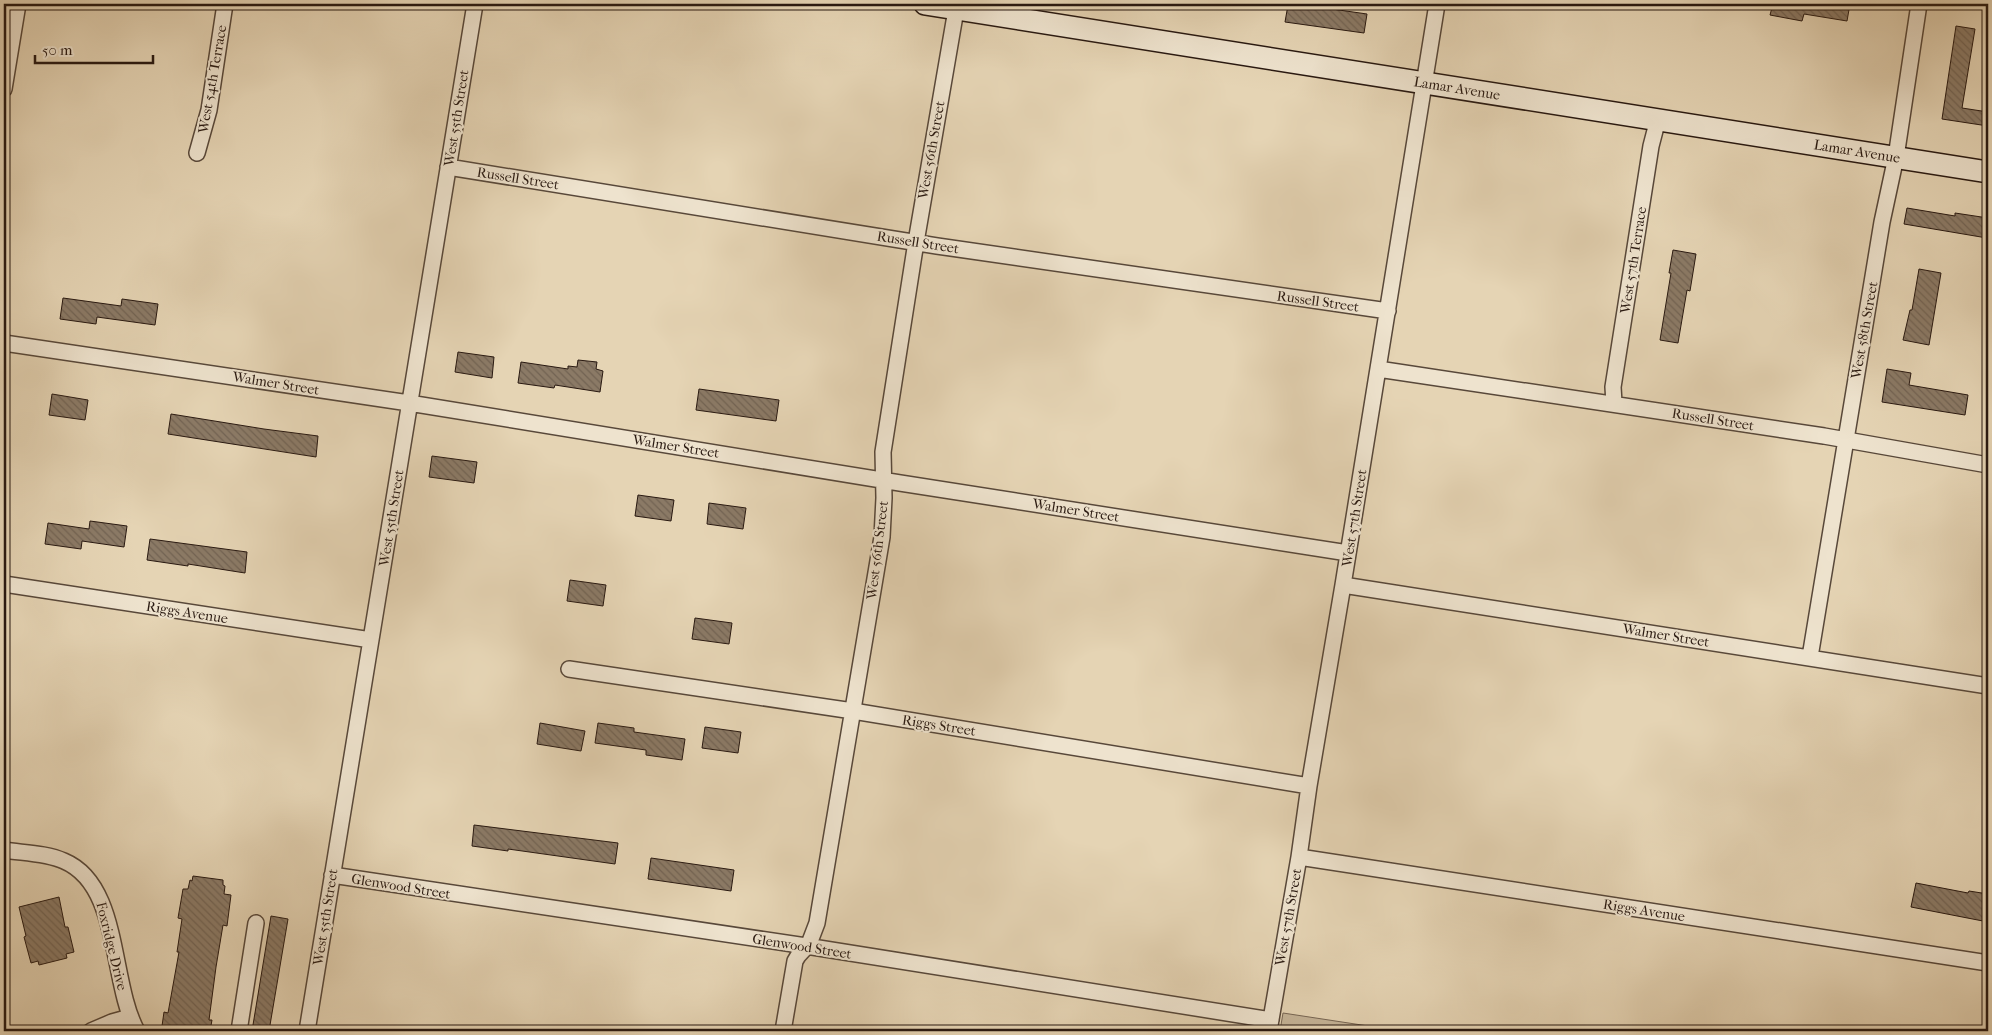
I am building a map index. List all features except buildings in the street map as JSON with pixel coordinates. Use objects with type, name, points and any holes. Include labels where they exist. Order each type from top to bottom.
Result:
[{"type":"street","points":[[4,89],[18,4]]},
{"type":"street","name":"West 54th Terrace","points":[[196,153],[209,110],[225,4]]},
{"type":"street","name":"West 55th Street","points":[[307,1031],[475,4]]},
{"type":"street","name":"Lamar Avenue","points":[[925,4],[956,6],[1424,83],[1988,172]]},
{"type":"street","name":"West 57th Street","points":[[1270,1025],[1299,857],[1437,4]]},
{"type":"street","name":"West 58th Street","points":[[1810,657],[1882,222],[1896,157],[1919,4]]},
{"type":"street","name":"West 56th Street","points":[[784,1031],[795,962],[812,939],[817,923],[853,711],[882,537],[883,452],[956,6]]},
{"type":"street","name":"West 57th Terrace","points":[[1614,403],[1614,378],[1651,146],[1658,119]]},
{"type":"street","name":"Russell Street","points":[[448,168],[916,242],[1388,311]]},
{"type":"street","name":"Walmer Street","points":[[4,342],[410,403],[1348,553]]},
{"type":"street","name":"Russell Street","points":[[1378,369],[1614,403],[1988,465]]},
{"type":"street","name":"Riggs Avenue","points":[[4,584],[371,640]]},
{"type":"street","name":"Walmer Street","points":[[1343,585],[1988,686]]},
{"type":"street","name":"Riggs Street","points":[[569,669],[853,711],[1309,786]]},
{"type":"street","name":"Foxridge Drive","points":[[4,850],[61,859],[77,868],[92,884],[103,904],[130,1017],[137,1031]]},
{"type":"street","name":"Riggs Avenue","points":[[1299,857],[1988,963]]},
{"type":"street","name":"Glenwood Street","points":[[332,875],[806,946],[1270,1025]]},
{"type":"street","points":[[240,1031],[256,923]]},
{"type":"street","points":[[91,1031],[130,1017]]},
{"type":"shaded area","points":[[1283,1013],[1401,1031],[1280,1031]]}]
